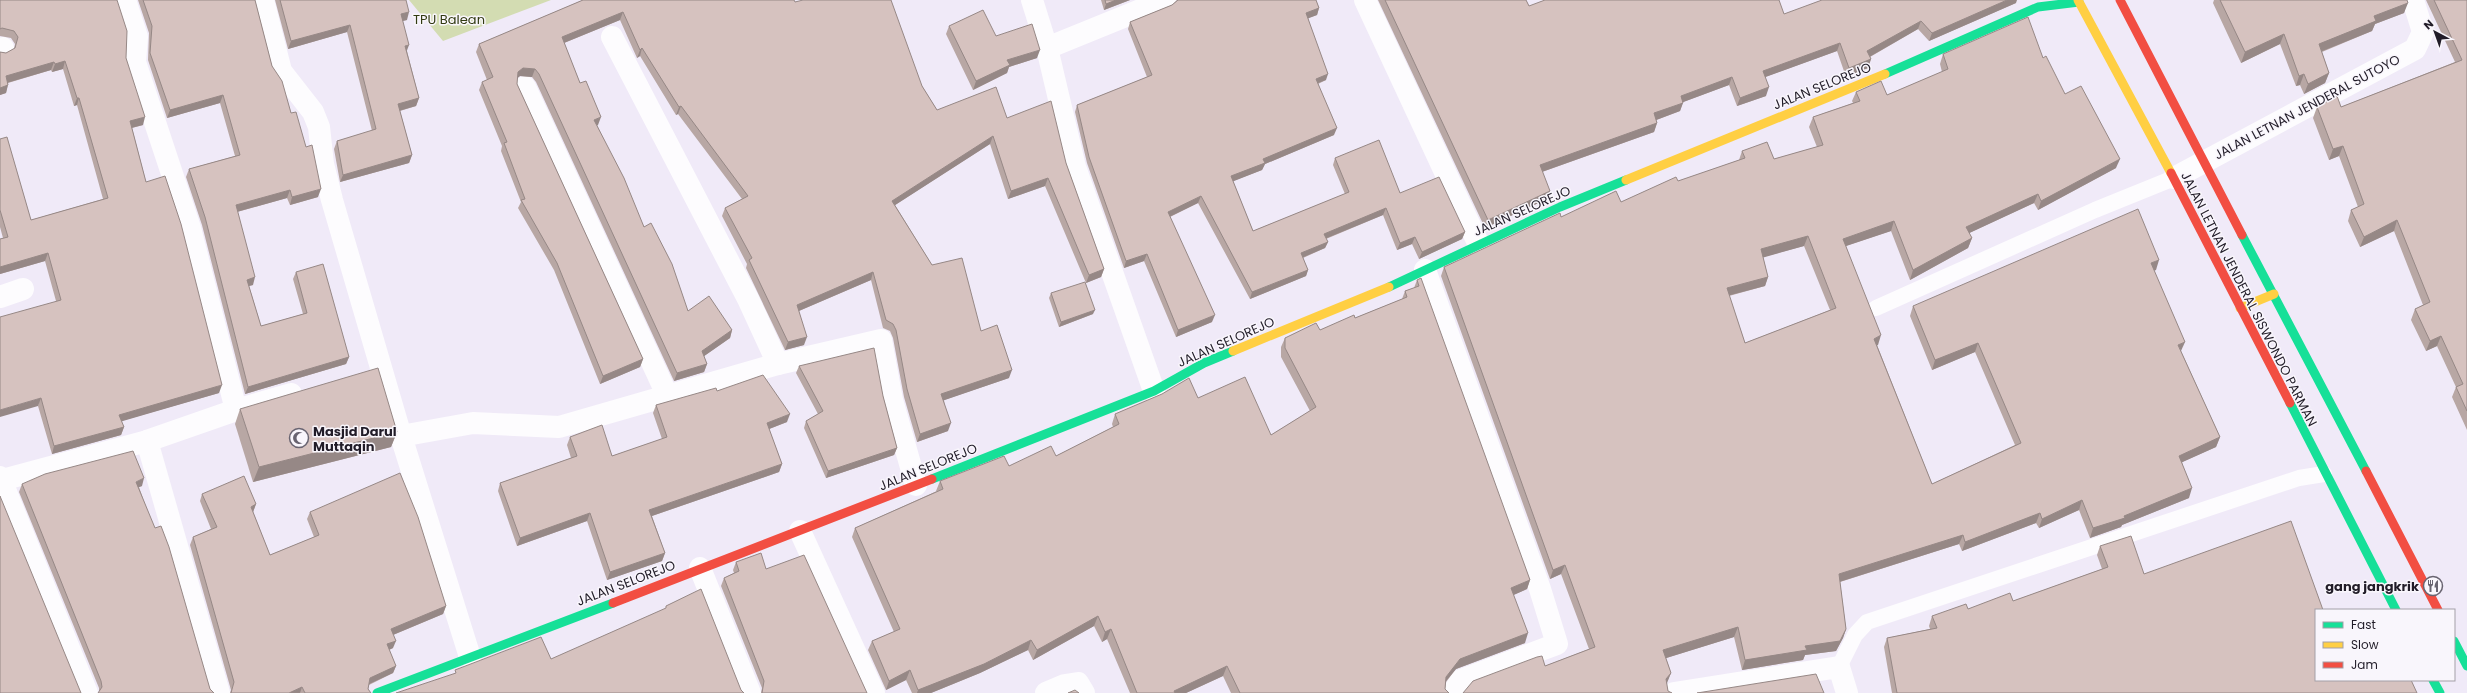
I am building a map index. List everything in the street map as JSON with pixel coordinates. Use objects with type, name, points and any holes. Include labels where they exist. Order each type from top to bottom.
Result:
[{"type":"street","points":[[125,0],[137,36],[135,62],[190,228],[236,410]]},
{"type":"street","points":[[263,0],[281,71],[313,112],[319,127],[323,164],[332,200],[401,436],[470,657]]},
{"type":"street","points":[[1032,0],[1047,48],[1075,167],[1154,391]]},
{"type":"street","points":[[1047,48],[1165,0]]},
{"type":"street","points":[[1365,0],[1479,245]]},
{"type":"street","name":"JALAN LETNAN JENDERAL SISWONDO PARMAN","points":[[2120,0],[2206,161],[2437,609]]},
{"type":"street","name":"JALAN LETNAN JENDERAL SUTOYO","points":[[2174,178],[2415,49],[2423,32],[2413,0]]},
{"type":"street","name":"JALAN SELOREJO","points":[[377,693],[700,568],[800,531],[1154,391],[1204,363],[1382,290],[1560,207],[1883,76],[2038,7],[2078,1]]},
{"type":"street","name":"JALAN LETNAN JENDERAL SISWONDO PARMAN","points":[[2078,1],[2174,178],[2324,474],[2395,609]]},
{"type":"street","points":[[612,37],[748,299],[778,364]]},
{"type":"street","points":[[525,87],[588,219],[668,397]]},
{"type":"street","points":[[1425,270],[1540,589],[1557,644],[1461,680],[1453,693]]},
{"type":"street","points":[[0,297],[23,289]]},
{"type":"street","points":[[2240,308],[2274,294]]},
{"type":"street","points":[[401,436],[473,423],[558,427],[668,397],[778,364],[881,340],[892,400],[916,485]]},
{"type":"street","points":[[360,373],[382,367]]},
{"type":"street","points":[[87,693],[1,478],[147,441],[236,410],[309,388]]},
{"type":"street","points":[[147,441],[219,693]]},
{"type":"street","points":[[800,531],[874,693]]},
{"type":"street","points":[[700,568],[750,693]]},
{"type":"street","points":[[2455,643],[2467,666]]},
{"type":"street","points":[[1674,693],[1839,667],[1847,693]]},
{"type":"street","points":[[2434,681],[2440,693]]},
{"type":"street","points":[[1046,693],[1065,685],[1078,683],[1084,693]]},
{"type":"lane","points":[[1876,308],[2095,210],[2174,178]]},
{"type":"lane","points":[[1839,667],[1855,635],[1867,622],[2299,478],[2324,474]]},
{"type":"green space","name":"TPU Balean","points":[[409,0],[551,0],[443,41]]},
{"type":"building","points":[[0,0],[117,0],[127,31],[126,58],[145,117],[130,121],[146,182],[165,176],[181,224],[222,385],[119,415],[124,427],[54,446],[41,398],[0,410],[0,317],[61,300],[48,253],[0,267],[0,239],[8,237],[0,210],[0,139],[7,137],[31,220],[108,198],[79,98],[77,98],[65,61],[55,64],[54,62],[6,76],[8,85],[0,88],[0,52],[6,53],[15,48],[18,37],[14,31],[2,28],[0,29]]},
{"type":"building","points":[[143,0],[255,0],[272,66],[282,81],[291,113],[296,112],[306,147],[312,145],[321,189],[292,197],[290,190],[236,205],[255,277],[247,280],[261,326],[307,313],[296,272],[323,264],[349,357],[248,387],[205,217],[189,169],[240,155],[223,95],[170,110],[150,53],[152,26]]},
{"type":"building","points":[[280,0],[406,0],[409,12],[401,14],[409,45],[405,46],[419,98],[398,104],[412,155],[343,175],[337,141],[376,129],[350,25],[291,41]]},
{"type":"building","points":[[583,0],[794,0],[795,2],[803,0],[891,0],[922,86],[937,110],[996,87],[1007,118],[1051,101],[1066,163],[1104,269],[1089,275],[1048,178],[1011,191],[993,136],[892,201],[932,265],[962,258],[981,331],[997,325],[1012,370],[941,394],[951,423],[920,434],[907,389],[896,330],[893,324],[886,320],[873,272],[797,305],[807,337],[788,342],[749,260],[752,258],[725,208],[748,196],[681,106],[679,107],[642,48],[640,50],[623,12],[562,37],[580,83],[586,81],[601,117],[594,120],[624,178],[644,227],[651,223],[672,264],[688,311],[709,296],[732,330],[702,351],[707,364],[677,373],[539,74],[535,69],[523,68],[518,72],[517,84],[643,359],[603,376],[557,263],[521,200],[525,199],[504,143],[507,142],[482,82],[493,77],[479,44]]},
{"type":"building","points":[[1105,0],[1116,0],[1106,4]]},
{"type":"building","points":[[1178,0],[1316,0],[1319,8],[1306,13],[1328,74],[1316,79],[1337,128],[1263,159],[1265,163],[1231,176],[1253,231],[1349,192],[1335,158],[1379,140],[1400,193],[1439,177],[1465,232],[1422,252],[1415,237],[1400,243],[1386,208],[1324,234],[1328,242],[1301,253],[1308,270],[1252,292],[1201,196],[1168,212],[1215,315],[1178,330],[1147,254],[1126,261],[1089,157],[1077,105],[1152,75],[1130,22],[1172,5]]},
{"type":"building","points":[[1385,0],[1526,0],[1529,6],[1545,0],[1779,0],[1784,14],[1822,0],[2007,0],[1932,33],[1921,21],[1867,51],[1871,59],[1849,68],[1840,43],[1763,71],[1769,87],[1740,98],[1732,77],[1681,96],[1683,103],[1654,113],[1657,123],[1540,165],[1550,191],[1488,220]]},
{"type":"building","points":[[2220,0],[2407,0],[2408,3],[2374,16],[2376,21],[2319,44],[2329,73],[2308,84],[2304,74],[2299,76],[2284,34],[2245,52]]},
{"type":"building","points":[[2434,0],[2467,0],[2467,411],[2456,387],[2463,384],[2441,336],[2430,341],[2415,309],[2430,302],[2397,220],[2364,237],[2351,210],[2364,204],[2343,146],[2333,149],[2317,107],[2337,96],[2341,107],[2462,60]]},
{"type":"building","points":[[983,10],[996,36],[1032,24],[1040,50],[1007,60],[1010,65],[976,81],[949,26]]},
{"type":"building","points":[[2028,17],[2043,58],[2046,56],[2065,94],[2081,86],[2120,159],[2041,201],[2038,194],[1966,227],[1972,238],[1913,270],[1894,221],[1843,239],[1881,335],[1874,339],[1932,484],[2021,443],[1978,343],[1935,360],[1913,306],[2138,209],[2159,260],[2151,263],[2185,342],[2178,345],[2220,437],[2179,456],[2192,488],[2124,516],[2125,518],[2093,528],[2082,500],[2042,519],[2040,513],[1965,542],[1963,535],[1839,574],[1846,629],[1840,641],[1805,646],[1807,650],[1745,660],[1738,627],[1663,650],[1671,673],[1666,679],[1668,691],[1672,693],[1463,693],[1473,681],[1537,657],[1542,656],[1545,666],[1595,647],[1565,565],[1553,570],[1444,267],[1560,213],[1561,217],[1616,191],[1621,202],[1676,177],[1678,181],[1745,158],[1742,151],[1767,142],[1774,159],[1823,145],[1813,117],[1860,101],[1856,92],[1881,81],[1887,95],[1948,69],[1943,54]],"holes":[[[1808,236],[1836,308],[1745,343],[1727,288],[1768,277],[1761,249]]]},
{"type":"building","points":[[1421,278],[1530,580],[1511,588],[1528,633],[1460,659],[1446,677],[1445,689],[1449,693],[1240,693],[1227,666],[1174,691],[1175,693],[1137,693],[1111,629],[1105,632],[1098,616],[1037,650],[1031,640],[984,664],[918,690],[910,670],[889,681],[872,641],[900,629],[855,528],[943,489],[940,481],[1004,456],[1009,466],[1051,446],[1056,456],[1119,424],[1115,414],[1162,394],[1189,378],[1198,398],[1245,377],[1271,435],[1316,407],[1285,348],[1285,338],[1316,323],[1320,330],[1354,315],[1355,318],[1407,297],[1405,291],[1419,286],[1417,280]]},
{"type":"building","points":[[1085,282],[1095,310],[1061,322],[1051,293]]},
{"type":"building","points":[[874,348],[883,396],[897,448],[828,471],[806,421],[823,411],[799,366]]},
{"type":"building","name":"Masjid Darul Muttaqin","points":[[378,368],[397,432],[259,467],[240,409]]},
{"type":"building","points":[[763,375],[790,414],[767,423],[782,464],[649,510],[665,553],[610,572],[590,513],[520,538],[500,483],[577,456],[570,437],[602,425],[612,456],[667,437],[656,405],[716,388],[717,391]]},
{"type":"building","points":[[133,451],[144,478],[136,482],[155,528],[161,526],[169,547],[210,689],[214,693],[98,693],[102,687],[101,681],[22,484],[45,474]]},
{"type":"building","points":[[400,473],[418,517],[446,606],[391,629],[396,641],[387,644],[396,666],[370,678],[368,689],[371,693],[305,693],[302,687],[289,693],[231,693],[234,682],[193,537],[217,527],[202,494],[244,476],[256,504],[251,507],[270,555],[319,535],[310,512]]},
{"type":"building","points":[[0,496],[81,693],[0,693]]},
{"type":"building","points":[[2291,521],[2323,609],[2315,609],[2315,681],[2411,681],[2417,693],[1897,693],[1887,638],[1937,628],[1932,616],[1966,604],[1968,609],[2010,593],[2013,601],[2108,567],[2100,546],[2131,536],[2144,574]]},
{"type":"building","points":[[761,553],[766,569],[804,555],[867,693],[762,693],[764,681],[724,578],[739,571],[736,562]]},
{"type":"building","points":[[701,589],[741,690],[744,693],[396,693],[456,673],[455,670],[541,637],[551,659],[666,608],[666,606]]},
{"type":"building","points":[[1816,674],[1824,693],[1697,693]]},
{"type":"building","points":[[1075,690],[1079,693],[1068,693]]},
{"type":"traffic: fast","points":[[1885,74],[2038,7],[2079,2]]},
{"type":"traffic: fast","points":[[1389,287],[1560,207],[1626,180]]},
{"type":"traffic: fast","points":[[2242,235],[2366,471]]},
{"type":"traffic: fast","points":[[932,479],[1154,391],[1204,363],[1233,351]]},
{"type":"traffic: fast","points":[[2290,403],[2395,609]]},
{"type":"traffic: fast","points":[[377,693],[613,603]]},
{"type":"traffic: fast","points":[[2455,643],[2467,666]]},
{"type":"traffic: fast","points":[[2434,681],[2440,693]]},
{"type":"traffic: slow","points":[[2078,0],[2171,173]]},
{"type":"traffic: slow","points":[[1626,180],[1885,74]]},
{"type":"traffic: slow","points":[[1233,351],[1389,287]]},
{"type":"traffic: slow","points":[[2240,308],[2274,294]]},
{"type":"traffic: jam","points":[[2120,0],[2242,235]]},
{"type":"traffic: jam","points":[[2171,173],[2290,403]]},
{"type":"traffic: jam","points":[[2366,471],[2437,609]]},
{"type":"traffic: jam","points":[[613,603],[932,479]]},
{"type":"place","name":"Masjid Darul Muttaqin","points":[[299,438]]},
{"type":"place","name":"gang jangkrik","points":[[2433,586]]}]
